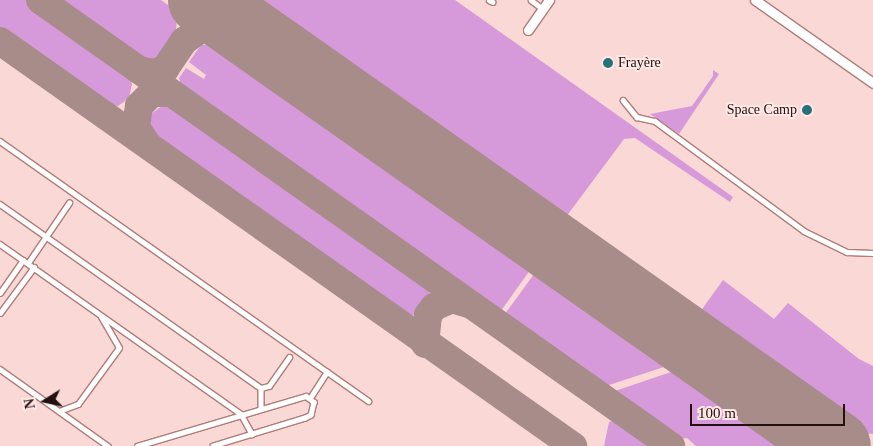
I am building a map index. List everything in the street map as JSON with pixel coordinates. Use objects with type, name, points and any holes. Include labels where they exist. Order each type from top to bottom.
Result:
[{"type":"street","points":[[528,30],[549,0]]},
{"type":"street","points":[[755,0],[873,83]]},
{"type":"lane","points":[[532,0],[543,9]]},
{"type":"lane","points":[[623,100],[637,117],[656,121],[804,231],[847,252],[873,253]]},
{"type":"lane","points":[[0,141],[368,400]]},
{"type":"lane","points":[[0,294],[46,238],[69,203]]},
{"type":"lane","points":[[0,204],[261,388],[269,386],[289,357]]},
{"type":"lane","points":[[0,244],[241,414],[252,434]]},
{"type":"lane","points":[[0,313],[34,267]]},
{"type":"lane","points":[[59,411],[78,404],[119,348],[100,315]]},
{"type":"lane","points":[[0,369],[108,446]]},
{"type":"lane","points":[[310,398],[327,372]]},
{"type":"lane","points":[[261,388],[261,408]]},
{"type":"lane","points":[[137,446],[306,396],[314,402],[311,415],[213,446]]},
{"type":"lane","points":[[96,437],[96,446]]},
{"type":"shaded area","points":[[0,0],[27,0],[127,70],[132,84],[129,98],[118,106],[101,104],[0,33]]},
{"type":"shaded area","points":[[52,0],[161,0],[171,7],[177,18],[176,31],[158,58],[147,61],[134,59]]},
{"type":"shaded area","points":[[243,0],[455,0],[733,197],[730,202],[635,138],[624,139],[560,225]]},
{"type":"shaded area","points":[[201,45],[220,45],[533,266],[498,315],[188,96],[182,89],[179,78],[186,68],[204,79],[206,75],[189,62]]},
{"type":"shaded area","name":"Space Camp","points":[[713,70],[719,74],[679,134],[650,114],[692,106],[713,76]]},
{"type":"shaded area","points":[[162,106],[178,107],[425,283],[430,294],[426,306],[417,315],[405,316],[153,138],[148,127],[151,114]]},
{"type":"shaded area","points":[[537,270],[670,365],[603,387],[502,318]]},
{"type":"shaded area","points":[[723,280],[774,319],[788,303],[859,359],[873,366],[873,434],[860,433],[837,419],[700,322],[700,312]]},
{"type":"shaded area","points":[[677,370],[770,434],[777,446],[696,446],[687,438],[675,440],[609,393]]},
{"type":"shaded area","points":[[619,419],[657,446],[604,446],[609,422]]},
{"type":"taxiway","points":[[40,0],[671,446]]},
{"type":"taxiway","points":[[139,70],[153,73],[165,69],[184,41],[202,28],[221,25],[248,32]]},
{"type":"taxiway","points":[[0,41],[573,446]]},
{"type":"taxiway","points":[[147,144],[136,127],[139,106],[152,93],[171,93]]},
{"type":"taxiway","points":[[425,344],[428,315],[434,307],[452,299],[472,305]]},
{"type":"taxiway","points":[[786,411],[796,433],[798,446]]},
{"type":"runway","points":[[203,0],[836,446]]},
{"type":"place","name":"Frayère","points":[[608,63]]},
{"type":"place","name":"Space Camp","points":[[807,110]]}]
